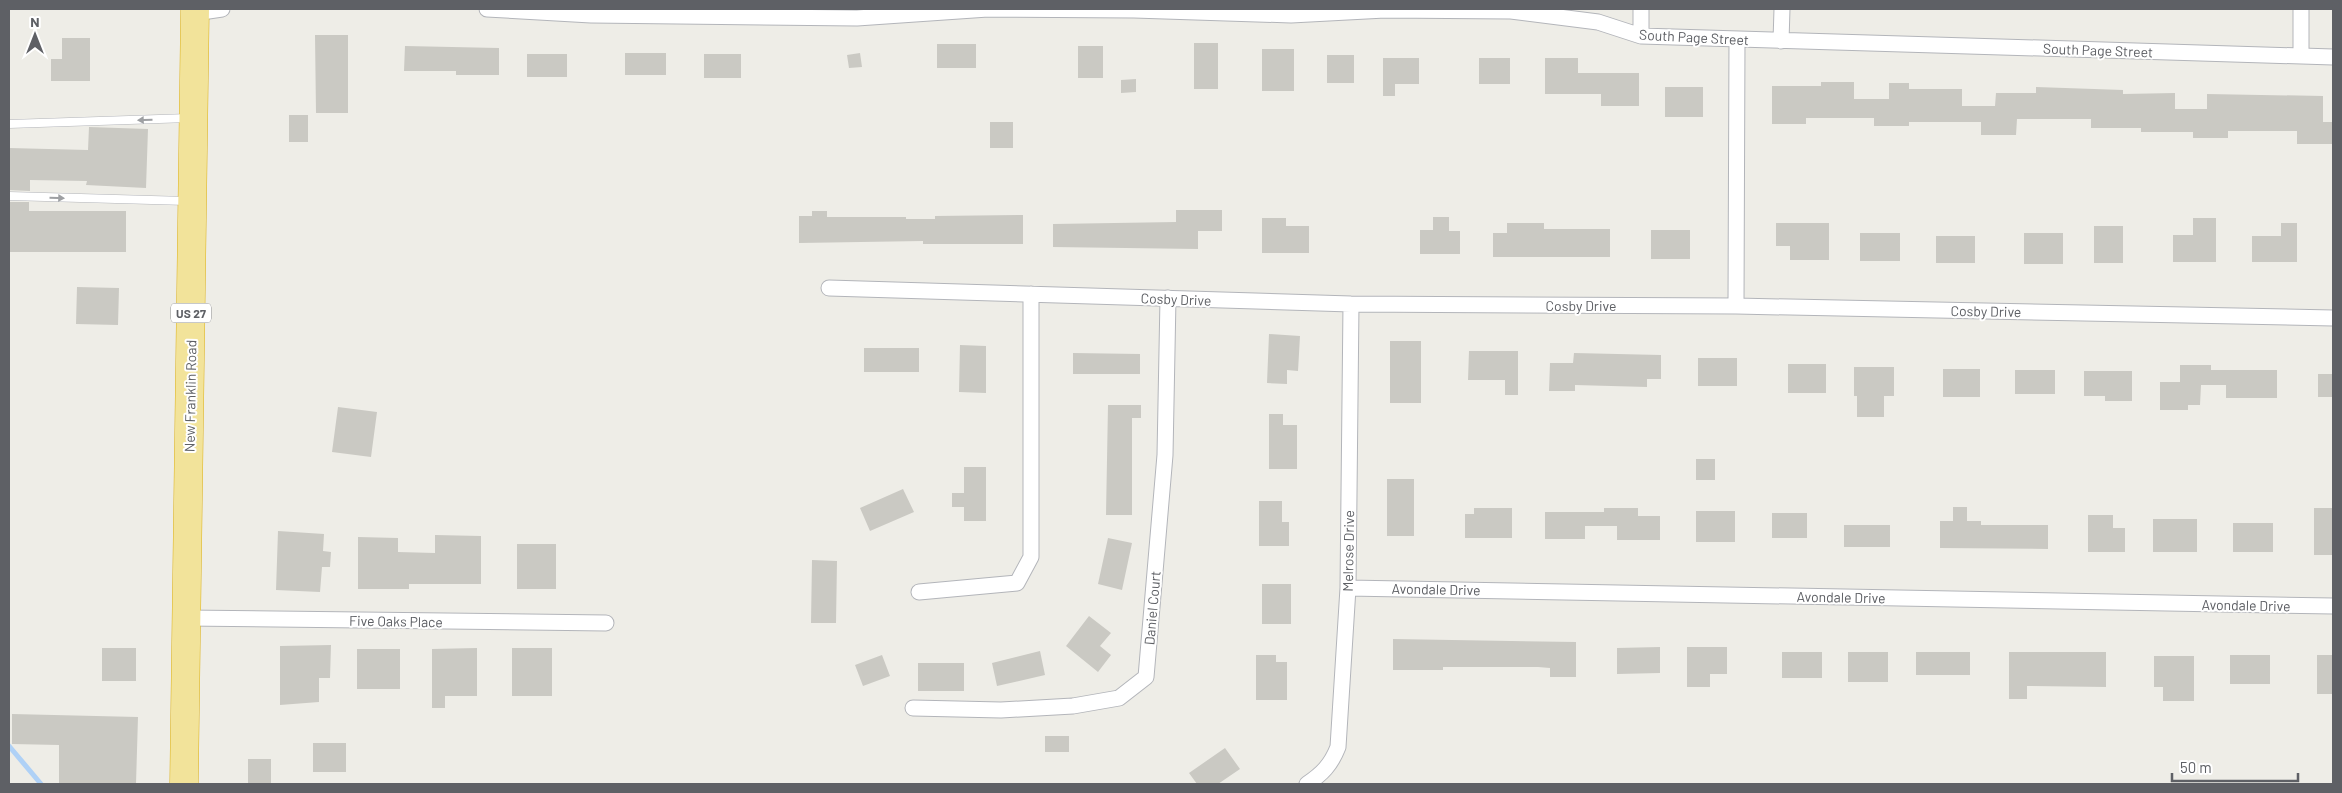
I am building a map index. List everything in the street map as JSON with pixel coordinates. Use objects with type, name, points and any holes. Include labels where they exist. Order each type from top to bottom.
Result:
[{"type":"highway","name":"New Franklin Road","points":[[184,784],[185,618],[194,201],[195,11]]},
{"type":"street","points":[[195,11],[222,9]]},
{"type":"street","name":"South Page Street","points":[[487,9],[591,15],[858,18],[988,10],[1134,10],[1291,15],[1385,10],[1511,11],[1598,22],[1641,36],[2333,57]]},
{"type":"street","points":[[1641,9],[1641,36]]},
{"type":"street","points":[[1781,40],[1782,9]]},
{"type":"street","points":[[2301,9],[2301,56]]},
{"type":"street","points":[[1736,39],[1736,306]]},
{"type":"street","name":"Cosby Drive","points":[[829,288],[1351,304],[1736,306],[2333,318]]},
{"type":"street","points":[[919,592],[1017,583],[1031,557],[1031,294]]},
{"type":"street","name":"Daniel Court","points":[[913,708],[1001,710],[1073,706],[1119,698],[1146,677],[1165,455],[1168,298]]},
{"type":"street","name":"Melrose Drive","points":[[1307,784],[1323,773],[1333,760],[1338,747],[1348,588],[1351,304]]},
{"type":"street","name":"Avondale Drive","points":[[1348,588],[2333,606]]},
{"type":"street","name":"Five Oaks Place","points":[[185,618],[606,623]]},
{"type":"lane","points":[[9,124],[194,118]]},
{"type":"lane","points":[[9,196],[194,201]]},
{"type":"building","points":[[315,35],[348,35],[348,113],[316,113]]},
{"type":"building","points":[[62,38],[90,38],[90,81],[51,81],[51,59],[62,59]]},
{"type":"building","points":[[1194,43],[1218,43],[1218,89],[1194,89]]},
{"type":"building","points":[[937,44],[976,44],[976,68],[937,68]]},
{"type":"building","points":[[405,46],[499,48],[499,75],[456,75],[456,71],[404,71]]},
{"type":"building","points":[[1078,46],[1103,46],[1103,78],[1078,78]]},
{"type":"building","points":[[1262,49],[1294,49],[1294,91],[1262,91]]},
{"type":"building","points":[[625,53],[666,53],[666,75],[625,75]]},
{"type":"building","points":[[860,53],[862,67],[849,68],[847,55]]},
{"type":"building","points":[[527,54],[567,54],[567,77],[527,77]]},
{"type":"building","points":[[704,54],[741,54],[741,78],[704,78]]},
{"type":"building","points":[[1327,55],[1354,55],[1354,83],[1327,83]]},
{"type":"building","points":[[1383,58],[1419,58],[1419,84],[1395,84],[1395,96],[1383,96]]},
{"type":"building","points":[[1479,58],[1510,58],[1510,84],[1479,84]]},
{"type":"building","points":[[1545,58],[1578,58],[1578,73],[1639,73],[1639,106],[1601,106],[1601,94],[1545,94]]},
{"type":"building","points":[[1136,79],[1136,92],[1121,93],[1121,80]]},
{"type":"building","points":[[1821,82],[1854,82],[1854,99],[1889,99],[1889,83],[1909,83],[1909,89],[1962,89],[1962,106],[1995,106],[1996,93],[2036,93],[2036,87],[2123,90],[2123,94],[2175,93],[2175,109],[2207,109],[2207,94],[2323,96],[2323,122],[2333,122],[2333,144],[2297,144],[2297,131],[2228,131],[2228,138],[2193,138],[2193,132],[2141,132],[2141,128],[2091,128],[2091,119],[2017,119],[2016,135],[1981,135],[1981,122],[1909,122],[1909,126],[1874,126],[1874,118],[1806,118],[1806,124],[1772,124],[1772,86],[1821,86]]},
{"type":"building","points":[[1665,87],[1703,87],[1703,117],[1665,117]]},
{"type":"building","points":[[289,115],[308,115],[308,142],[289,142]]},
{"type":"building","points":[[990,122],[1013,122],[1013,148],[990,148]]},
{"type":"building","points":[[89,127],[148,129],[146,188],[86,185],[87,181],[30,180],[30,191],[9,190],[9,148],[88,150]]},
{"type":"building","points":[[9,202],[29,202],[29,211],[126,211],[126,252],[9,252]]},
{"type":"building","points":[[1176,210],[1222,210],[1222,231],[1198,231],[1198,249],[1053,247],[1053,224],[1176,222]]},
{"type":"building","points":[[812,211],[827,211],[827,217],[906,217],[906,219],[935,219],[935,216],[1023,215],[1023,244],[923,244],[923,241],[799,243],[799,216],[812,216]]},
{"type":"building","points":[[1433,217],[1449,217],[1449,231],[1460,231],[1460,254],[1420,254],[1420,230],[1433,230]]},
{"type":"building","points":[[1262,218],[1286,218],[1286,226],[1309,226],[1309,253],[1262,253]]},
{"type":"building","points":[[2193,218],[2216,218],[2216,262],[2173,262],[2173,235],[2193,235]]},
{"type":"building","points":[[1507,223],[1544,223],[1544,229],[1610,229],[1610,257],[1493,257],[1493,233],[1507,233]]},
{"type":"building","points":[[1776,223],[1829,223],[1829,260],[1790,260],[1790,246],[1776,246]]},
{"type":"building","points":[[2281,223],[2297,223],[2297,262],[2252,262],[2252,236],[2281,236]]},
{"type":"building","points":[[2094,226],[2123,226],[2123,263],[2094,263]]},
{"type":"building","points":[[1651,230],[1690,230],[1690,259],[1651,259]]},
{"type":"building","points":[[1860,233],[1900,233],[1900,261],[1860,261]]},
{"type":"building","points":[[2024,233],[2063,233],[2063,264],[2024,264]]},
{"type":"building","points":[[1936,236],[1975,236],[1975,263],[1936,263]]},
{"type":"building","points":[[77,287],[119,288],[118,325],[76,324]]},
{"type":"building","points":[[1269,334],[1300,336],[1298,371],[1287,370],[1287,384],[1267,383]]},
{"type":"building","points":[[1390,341],[1421,341],[1421,403],[1390,403]]},
{"type":"building","points":[[960,345],[986,346],[986,393],[959,392]]},
{"type":"building","points":[[864,348],[919,348],[919,372],[864,372]]},
{"type":"building","points":[[1469,351],[1518,351],[1518,395],[1505,395],[1505,380],[1468,380]]},
{"type":"building","points":[[1073,353],[1140,354],[1140,374],[1073,374]]},
{"type":"building","points":[[1574,353],[1661,355],[1661,379],[1647,379],[1647,387],[1575,385],[1575,391],[1549,391],[1550,363],[1573,363]]},
{"type":"building","points":[[1698,358],[1737,358],[1737,386],[1698,386]]},
{"type":"building","points":[[1788,364],[1826,364],[1826,393],[1788,393]]},
{"type":"building","points":[[2180,365],[2211,365],[2211,370],[2277,370],[2277,398],[2226,398],[2226,385],[2201,385],[2200,405],[2188,405],[2188,410],[2160,410],[2160,382],[2180,382]]},
{"type":"building","points":[[1854,367],[1894,367],[1894,396],[1884,396],[1884,417],[1857,417],[1857,396],[1854,396]]},
{"type":"building","points":[[1943,369],[1980,369],[1980,397],[1943,397]]},
{"type":"building","points":[[2015,370],[2055,370],[2055,394],[2015,394]]},
{"type":"building","points":[[2084,371],[2132,371],[2132,401],[2105,401],[2105,396],[2084,396]]},
{"type":"building","points":[[2318,374],[2333,374],[2333,397],[2318,397]]},
{"type":"building","points":[[1108,405],[1141,405],[1141,418],[1132,418],[1132,515],[1106,515]]},
{"type":"building","points":[[338,407],[377,412],[371,457],[332,452]]},
{"type":"building","points":[[1269,414],[1283,414],[1283,425],[1297,425],[1297,469],[1269,469]]},
{"type":"building","points":[[1696,459],[1715,459],[1715,480],[1696,480]]},
{"type":"building","points":[[964,467],[986,467],[986,521],[964,521],[964,507],[952,507],[952,493],[964,493]]},
{"type":"building","points":[[1387,479],[1414,479],[1414,536],[1387,536]]},
{"type":"building","points":[[903,489],[914,512],[870,531],[860,508]]},
{"type":"building","points":[[1259,501],[1282,501],[1282,522],[1289,522],[1289,546],[1259,546]]},
{"type":"building","points":[[1953,507],[1967,507],[1967,521],[1981,521],[1981,525],[2048,525],[2048,549],[1940,548],[1940,521],[1953,521]]},
{"type":"building","points":[[1474,508],[1512,508],[1512,538],[1465,538],[1465,514],[1474,514]]},
{"type":"building","points":[[1604,508],[1638,508],[1638,516],[1660,516],[1660,540],[1617,540],[1617,526],[1585,526],[1585,539],[1545,539],[1545,512],[1604,512]]},
{"type":"building","points":[[2314,508],[2333,508],[2333,555],[2314,555]]},
{"type":"building","points":[[1696,511],[1735,511],[1735,542],[1696,542]]},
{"type":"building","points":[[1772,513],[1807,513],[1807,538],[1772,538]]},
{"type":"building","points":[[2088,515],[2113,515],[2113,528],[2125,528],[2125,552],[2088,552]]},
{"type":"building","points":[[2153,519],[2197,519],[2197,552],[2153,552]]},
{"type":"building","points":[[2233,523],[2273,523],[2273,552],[2233,552]]},
{"type":"building","points":[[1844,525],[1890,525],[1890,547],[1844,547]]},
{"type":"building","points":[[278,531],[324,534],[323,551],[331,552],[330,567],[322,567],[320,592],[276,590]]},
{"type":"building","points":[[435,535],[481,536],[481,584],[409,584],[409,589],[358,589],[358,537],[398,538],[398,552],[435,553]]},
{"type":"building","points":[[1108,538],[1132,543],[1122,590],[1098,584]]},
{"type":"building","points":[[517,544],[556,544],[556,589],[517,589]]},
{"type":"building","points":[[812,560],[837,561],[836,623],[811,623]]},
{"type":"building","points":[[1262,584],[1291,584],[1291,624],[1262,624]]},
{"type":"building","points":[[1089,616],[1111,633],[1100,646],[1111,655],[1098,672],[1066,646]]},
{"type":"building","points":[[1393,639],[1576,642],[1576,677],[1550,677],[1550,668],[1538,667],[1443,667],[1443,670],[1393,670]]},
{"type":"building","points":[[331,645],[330,678],[319,678],[319,702],[280,705],[280,646]]},
{"type":"building","points":[[1660,647],[1660,673],[1617,674],[1617,648]]},
{"type":"building","points":[[1687,647],[1727,647],[1727,674],[1710,674],[1710,687],[1687,687]]},
{"type":"building","points":[[102,648],[136,648],[136,681],[102,681]]},
{"type":"building","points":[[477,648],[477,696],[445,696],[445,708],[432,708],[432,649]]},
{"type":"building","points":[[512,648],[552,648],[552,696],[512,696]]},
{"type":"building","points":[[357,649],[400,649],[400,689],[357,689]]},
{"type":"building","points":[[1040,651],[1045,675],[997,686],[992,663]]},
{"type":"building","points":[[1782,652],[1822,652],[1822,678],[1782,678]]},
{"type":"building","points":[[1848,652],[1888,652],[1888,682],[1848,682]]},
{"type":"building","points":[[1916,652],[1970,652],[1970,675],[1916,675]]},
{"type":"building","points":[[2009,652],[2106,652],[2106,687],[2027,686],[2027,699],[2009,699]]},
{"type":"building","points":[[882,655],[890,676],[863,686],[855,665]]},
{"type":"building","points":[[1256,655],[1276,655],[1276,662],[1287,662],[1287,700],[1256,700]]},
{"type":"building","points":[[2230,655],[2270,655],[2270,684],[2230,684]]},
{"type":"building","points":[[2317,655],[2333,655],[2333,694],[2317,694]]},
{"type":"building","points":[[2154,656],[2194,656],[2194,701],[2163,701],[2163,687],[2154,687]]},
{"type":"building","points":[[918,663],[964,663],[964,691],[918,691]]},
{"type":"building","points":[[12,714],[138,717],[136,784],[59,784],[59,745],[12,744]]},
{"type":"building","points":[[1045,736],[1069,736],[1069,752],[1045,752]]},
{"type":"building","points":[[313,743],[346,743],[346,772],[313,772]]},
{"type":"building","points":[[1225,748],[1240,769],[1218,784],[1197,784],[1189,773]]},
{"type":"building","points":[[248,759],[271,759],[271,784],[248,784]]},
{"type":"waterway","points":[[9,746],[41,784]]}]
